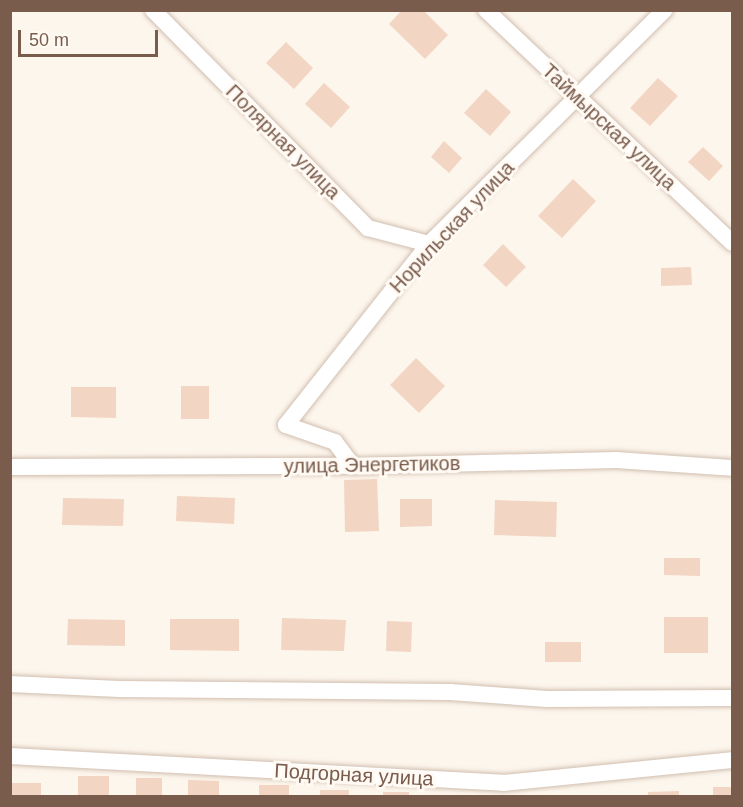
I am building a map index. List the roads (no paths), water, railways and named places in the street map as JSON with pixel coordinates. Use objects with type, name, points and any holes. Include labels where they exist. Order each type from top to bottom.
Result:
[{"type":"street","name":"Полярная улица","points":[[153,10],[368,228],[429,244]]},
{"type":"street","name":"Таймырская улица","points":[[486,10],[732,243]]},
{"type":"street","name":"Норильская улица","points":[[353,466],[335,442],[286,425],[429,244],[665,10]]},
{"type":"street","name":"улица Энергетиков","points":[[10,467],[353,466],[616,460],[732,468]]},
{"type":"street","points":[[10,684],[119,689],[450,692],[547,699],[732,698]]},
{"type":"street","name":"Подгорная улица","points":[[10,756],[503,790],[732,760]]}]
